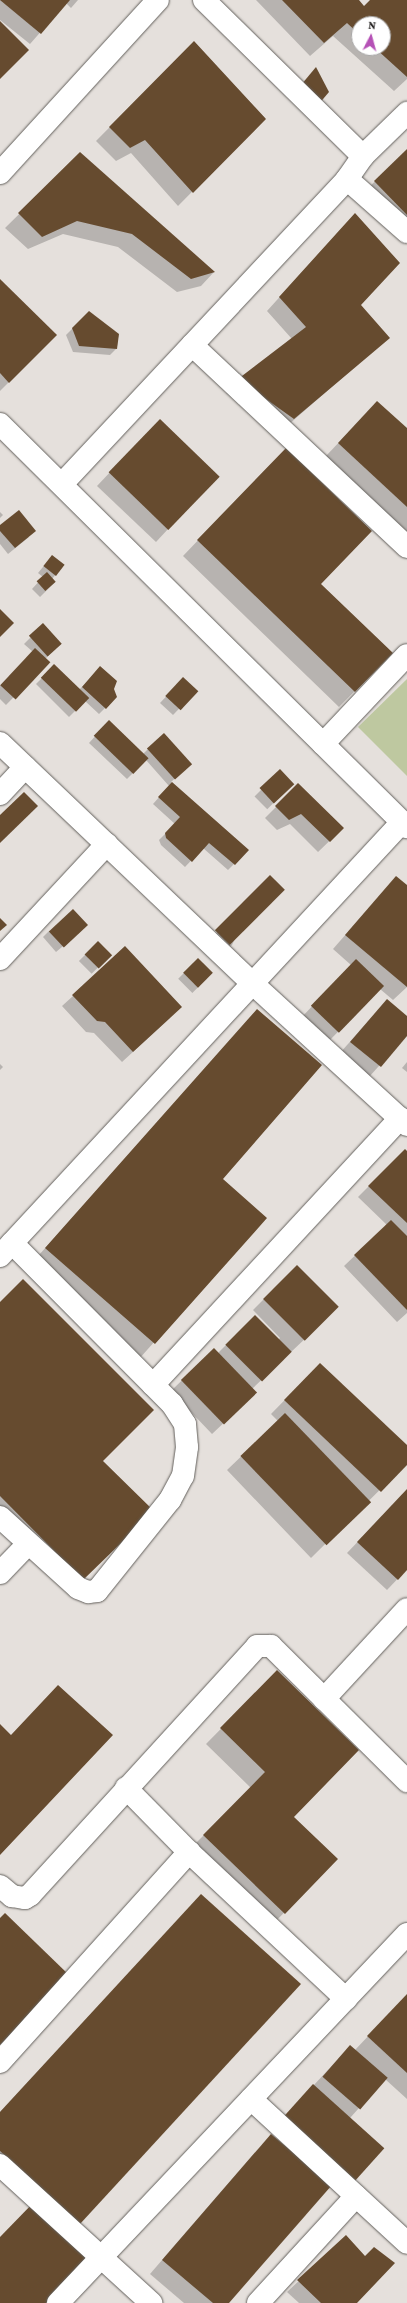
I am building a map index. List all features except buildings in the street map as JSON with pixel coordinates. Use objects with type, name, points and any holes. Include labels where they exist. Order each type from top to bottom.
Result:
[{"type":"street","points":[[0,173],[158,0]]},
{"type":"street","points":[[204,0],[363,156]]},
{"type":"street","points":[[62,484],[347,179],[363,156],[407,113]]},
{"type":"street","points":[[347,179],[407,232]]},
{"type":"street","points":[[192,345],[407,547]]},
{"type":"street","points":[[0,424],[404,824],[252,983],[6,1249],[172,1404],[185,1424],[187,1447],[183,1476],[170,1500],[97,1591],[88,1592],[78,1588],[0,1517]]},
{"type":"street","points":[[323,744],[407,655]]},
{"type":"street","points":[[0,743],[252,983],[403,1122],[153,1385]]},
{"type":"street","points":[[0,794],[25,767]]},
{"type":"street","points":[[0,959],[107,844]]},
{"type":"street","points":[[0,1573],[28,1544]]},
{"type":"street","points":[[324,1699],[407,1608]]},
{"type":"street","points":[[0,1886],[12,1896],[26,1898],[30,1895],[257,1646],[271,1646],[407,1781]]},
{"type":"street","points":[[126,1788],[190,1852],[346,1999]]},
{"type":"street","points":[[0,2062],[190,1852]]},
{"type":"street","points":[[58,2303],[407,1934]]},
{"type":"street","points":[[251,2100],[407,2243]]},
{"type":"street","points":[[0,2165],[151,2303]]},
{"type":"street","points":[[258,2303],[356,2196]]},
{"type":"green space","points":[[407,679],[407,776],[358,727]]}]
